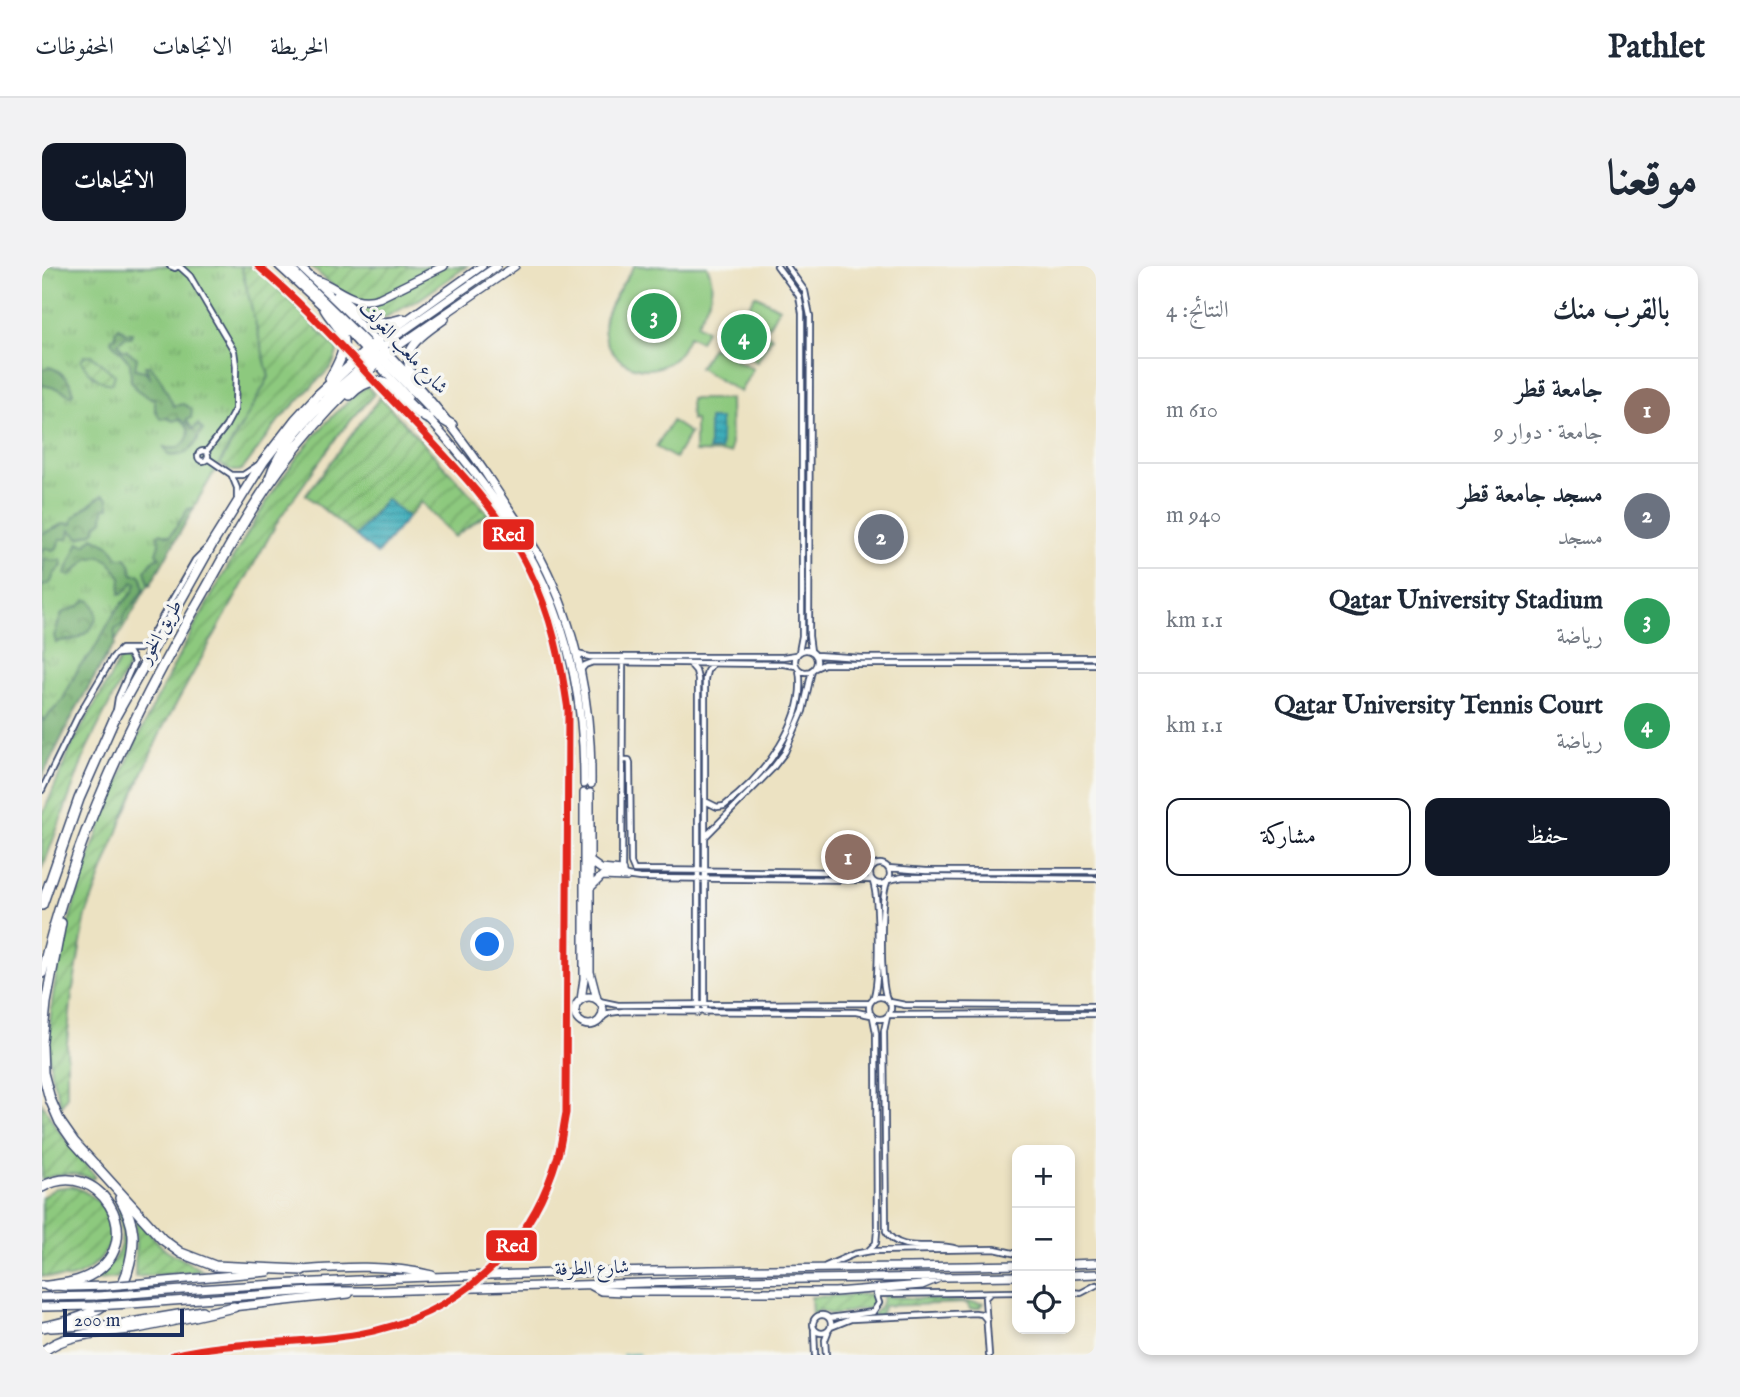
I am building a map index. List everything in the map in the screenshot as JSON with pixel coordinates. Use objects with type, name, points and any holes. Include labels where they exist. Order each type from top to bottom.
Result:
[{"type":"highway","points":[[326,309],[340,331],[344,344],[341,360],[329,385]]},
{"type":"highway","points":[[270,484],[274,467],[295,436],[327,400],[377,352],[440,418],[452,425]]},
{"type":"highway","name":"طريق الخور","points":[[42,905],[79,799],[116,715],[237,502],[262,463],[296,419],[329,385],[377,352]]},
{"type":"highway","name":"طريق الخور","points":[[42,973],[63,900],[105,782],[163,663],[252,509],[307,432],[377,352]]},
{"type":"highway","points":[[307,432],[317,429],[358,388],[373,383],[393,387],[420,415],[429,419]]},
{"type":"highway","points":[[63,900],[64,912],[46,1003],[42,1044],[43,1073],[60,1122],[74,1142],[162,1239],[192,1258],[224,1268],[302,1270]]},
{"type":"highway","points":[[43,1327],[79,1318],[115,1297],[121,1288],[134,1245],[133,1234],[126,1208],[105,1177]]},
{"type":"highway","points":[[42,1187],[62,1180],[74,1180],[97,1190],[113,1209],[117,1233],[110,1257],[93,1274],[66,1283],[45,1285]]},
{"type":"highway","points":[[42,1352],[55,1343],[77,1336],[138,1328],[234,1307]]},
{"type":"main road","name":"شارع ملعب الغولف","points":[[279,266],[326,309],[377,352],[428,396],[476,457],[541,559],[559,600],[580,671],[589,729],[587,784],[575,679],[567,644],[546,585],[527,548],[476,475],[377,352],[324,290],[299,266]]},
{"type":"main road","points":[[288,266],[377,352]]},
{"type":"main road","points":[[312,279],[334,287],[349,298],[368,301],[444,266]]},
{"type":"main road","points":[[377,352],[410,316],[482,266]]},
{"type":"main road","points":[[377,352],[497,266]]},
{"type":"main road","points":[[377,352],[465,300],[515,266]]},
{"type":"main road","points":[[324,290],[338,295],[367,320],[381,323],[410,316]]},
{"type":"main road","points":[[428,396],[410,371],[409,351],[416,341],[459,309],[465,300]]},
{"type":"main road","points":[[587,793],[592,862],[591,978],[603,1010],[600,1019],[589,1024],[580,1021],[576,1010],[581,1000],[584,979],[587,793]]},
{"type":"main road","points":[[592,862],[601,869],[624,874]]},
{"type":"main road","points":[[591,886],[602,876],[624,874]]},
{"type":"main road","points":[[581,1000],[588,997],[598,1000]]},
{"type":"main road","points":[[1075,1264],[1096,1263]]},
{"type":"main road","name":"شارع الطرفة","points":[[42,1297],[440,1276],[1012,1265]]},
{"type":"main road","points":[[45,1285],[108,1286],[215,1275],[302,1270],[396,1270],[440,1276]]},
{"type":"main road","points":[[1075,1275],[1096,1274]]},
{"type":"main road","name":"شارع الطرفة","points":[[42,1307],[131,1304],[312,1290],[377,1291],[745,1280],[1012,1276]]},
{"type":"main road","points":[[589,1285],[601,1291],[724,1294],[865,1290],[922,1285],[940,1277]]},
{"type":"main road","points":[[43,1327],[119,1324],[183,1313],[377,1291]]},
{"type":"street","points":[[170,266],[179,266],[190,276],[236,360],[233,413],[207,455],[232,475],[237,488],[237,502]]},
{"type":"street","points":[[705,801],[716,807],[724,806],[773,757],[794,716],[801,684],[797,653],[802,636],[802,304],[795,288],[777,266]]},
{"type":"street","points":[[705,837],[772,769],[785,752],[801,718],[817,662],[809,636],[809,303],[805,291],[787,266]]},
{"type":"street","points":[[803,380],[810,379]]},
{"type":"street","points":[[803,447],[810,448]]},
{"type":"street","points":[[232,475],[243,475],[262,463]]},
{"type":"street","points":[[803,534],[810,534]]},
{"type":"street","points":[[42,790],[78,716],[113,656],[121,649],[139,649],[146,645],[195,560],[212,544]]},
{"type":"street","points":[[576,654],[590,657],[783,657],[806,649],[813,653],[862,658],[1096,657]]},
{"type":"street","points":[[113,656],[125,652],[134,660],[118,698],[116,715]]},
{"type":"street","points":[[623,657],[624,874],[697,879],[872,881],[879,884],[899,877],[1096,879]]},
{"type":"street","points":[[580,671],[590,663],[783,664],[806,672],[824,664],[1096,664]]},
{"type":"street","points":[[690,664],[698,679],[698,1013]]},
{"type":"street","points":[[705,1013],[705,679],[712,664]]},
{"type":"street","points":[[623,760],[629,760],[630,763],[631,867],[638,871],[851,872],[880,864],[906,871],[1096,872]]},
{"type":"street","points":[[868,1251],[876,1243],[877,1222],[876,1033],[871,1001],[877,984],[876,899],[870,872],[873,867]]},
{"type":"street","points":[[888,868],[890,874],[883,895],[883,982],[891,1008],[884,1031],[887,1234],[898,1244],[957,1249]]},
{"type":"street","points":[[671,870],[671,878]]},
{"type":"street","points":[[1031,872],[1031,878]]},
{"type":"street","points":[[1050,872],[1050,878]]},
{"type":"street","points":[[600,1019],[609,1013],[630,1008],[871,1001],[880,997],[905,1005],[1096,1006]]},
{"type":"street","points":[[598,1000],[630,1008],[698,1013],[856,1012],[880,1020],[888,1016],[1096,1014]]},
{"type":"street","points":[[1050,1014],[1053,1009],[1051,1006]]},
{"type":"street","points":[[877,1163],[884,1163]]},
{"type":"street","points":[[877,1178],[885,1178]]},
{"type":"street","points":[[877,1203],[885,1203]]},
{"type":"street","points":[[877,1222],[885,1222]]},
{"type":"street","name":"شارع الطرفة","points":[[820,1269],[854,1254],[868,1251],[1003,1249],[1012,1252]]},
{"type":"street","points":[[1075,1292],[1081,1293],[1096,1285]]},
{"type":"street","points":[[865,1290],[876,1294],[1012,1293]]},
{"type":"street","points":[[989,1355],[985,1304],[986,1297],[991,1293]]},
{"type":"street","points":[[815,1355],[813,1322],[816,1317],[823,1315],[829,1318],[873,1312],[879,1303],[876,1294]]},
{"type":"street","points":[[975,1313],[985,1304]]},
{"type":"street","points":[[814,1329],[820,1333],[851,1319],[975,1313],[982,1314],[987,1320]]},
{"type":"street","points":[[826,1355],[825,1340],[830,1329],[829,1318]]},
{"type":"green space","points":[[42,266],[241,266],[248,291],[250,290],[269,377],[246,424],[241,426],[76,709],[42,777]]},
{"type":"green space","points":[[241,266],[253,266],[270,280],[338,350],[332,366],[279,420],[243,469],[234,471],[220,464],[269,377]]},
{"type":"green space","points":[[310,266],[467,266],[420,299],[384,318],[367,315]]},
{"type":"green space","points":[[634,266],[707,266],[710,274],[710,296],[697,324],[706,330],[700,342],[689,336],[676,357],[658,367],[646,369],[623,362],[608,344],[605,332],[605,319],[610,306]]},
{"type":"green space","points":[[755,295],[779,308],[767,329],[743,315]]},
{"type":"green space","points":[[730,313],[772,337],[757,362],[716,338]]},
{"type":"green space","points":[[119,327],[126,333],[132,333],[131,337],[125,337],[118,343],[122,350],[137,358],[135,369],[145,371],[151,379],[145,366],[150,366],[174,406],[183,404],[192,409],[191,418],[186,420],[193,429],[198,424],[203,430],[192,448],[183,453],[168,455],[164,447],[178,447],[183,444],[189,434],[185,423],[179,419],[160,419],[155,409],[155,399],[136,389],[131,380],[130,363],[111,341],[116,337],[115,332]]},
{"type":"green space","points":[[712,347],[753,369],[740,392],[699,368]]},
{"type":"green space","points":[[91,355],[115,375],[112,383],[99,380],[81,361],[84,356]]},
{"type":"green space","points":[[49,367],[66,377],[73,394],[42,385],[42,369]]},
{"type":"green space","points":[[367,386],[374,394],[339,434],[279,519],[161,731],[123,818],[86,915],[72,994],[67,1044],[67,1096],[60,1108],[51,1073],[49,1047],[56,975],[87,862],[126,765],[171,670],[267,500],[323,427]]},
{"type":"green space","points":[[380,397],[488,513],[454,537],[421,502],[408,517],[386,499],[356,536],[306,495]]},
{"type":"green space","points":[[690,399],[730,399],[731,453],[695,452],[695,420],[691,420]]},
{"type":"green space","points":[[672,421],[690,433],[675,458],[656,447]]},
{"type":"green space","points":[[102,495],[108,498],[109,507],[104,509],[103,520],[94,532],[80,538],[70,530],[68,539],[60,539],[57,548],[46,548],[42,553],[42,534],[65,523],[72,524],[73,518]]},
{"type":"green space","points":[[194,508],[150,585],[145,571],[154,559],[159,557],[156,553],[158,535],[161,533],[170,536],[188,509]]},
{"type":"green space","points":[[93,537],[110,546],[119,558],[126,558],[132,573],[142,577],[144,590],[125,615],[122,625],[115,630],[115,645],[76,709],[42,777],[42,722],[62,701],[79,667],[92,653],[115,612],[133,592],[136,584],[133,582],[120,594],[121,577],[109,561],[100,556],[88,559],[70,576],[65,574],[79,542],[85,545]]},
{"type":"green space","points":[[44,559],[61,559],[62,566],[51,582],[42,587]]},
{"type":"green space","points":[[86,600],[91,601],[96,611],[93,625],[77,638],[56,643],[54,636],[62,613],[80,606]]},
{"type":"green space","points":[[121,658],[127,659],[129,665],[88,746],[42,870],[42,816],[73,743]]},
{"type":"green space","points":[[42,1103],[56,1127],[95,1176],[93,1179],[67,1174],[42,1180]]},
{"type":"green space","points":[[72,1186],[95,1199],[109,1217],[112,1227],[107,1250],[89,1269],[74,1277],[42,1276],[42,1197],[56,1188]]},
{"type":"green space","points":[[115,1198],[127,1228],[126,1256],[118,1278],[96,1280],[114,1259],[121,1243],[121,1224]]},
{"type":"green space","points":[[136,1218],[163,1248],[203,1271],[135,1277]]},
{"type":"green space","points":[[871,1294],[877,1302],[874,1307],[833,1315],[819,1310],[812,1316],[811,1297]]},
{"type":"green space","points":[[883,1296],[983,1303],[979,1308],[970,1309],[967,1303],[884,1306],[880,1316],[864,1317],[879,1308]]},
{"type":"water","points":[[709,419],[720,419],[721,450],[709,450]]},
{"type":"water","points":[[386,499],[408,517],[377,554],[356,536]]},
{"type":"waterway","points":[[623,1355],[639,1354]]},
{"type":"transit line","name":"Red","points":[[173,1355],[219,1347],[359,1334],[395,1325],[428,1312],[458,1295],[485,1274],[509,1250],[529,1221],[545,1190],[558,1155],[566,1113],[568,710],[559,657],[544,605],[517,547],[485,501],[326,330],[258,266]]},
{"type":"place","name":"Qatar University Stadium","points":[[654,316]]},
{"type":"place","name":"Qatar University Tennis Court","points":[[744,337]]},
{"type":"place","name":"مسجد جامعة قطر","points":[[881,537]]},
{"type":"place","name":"جامعة قطر","points":[[848,857]]}]
